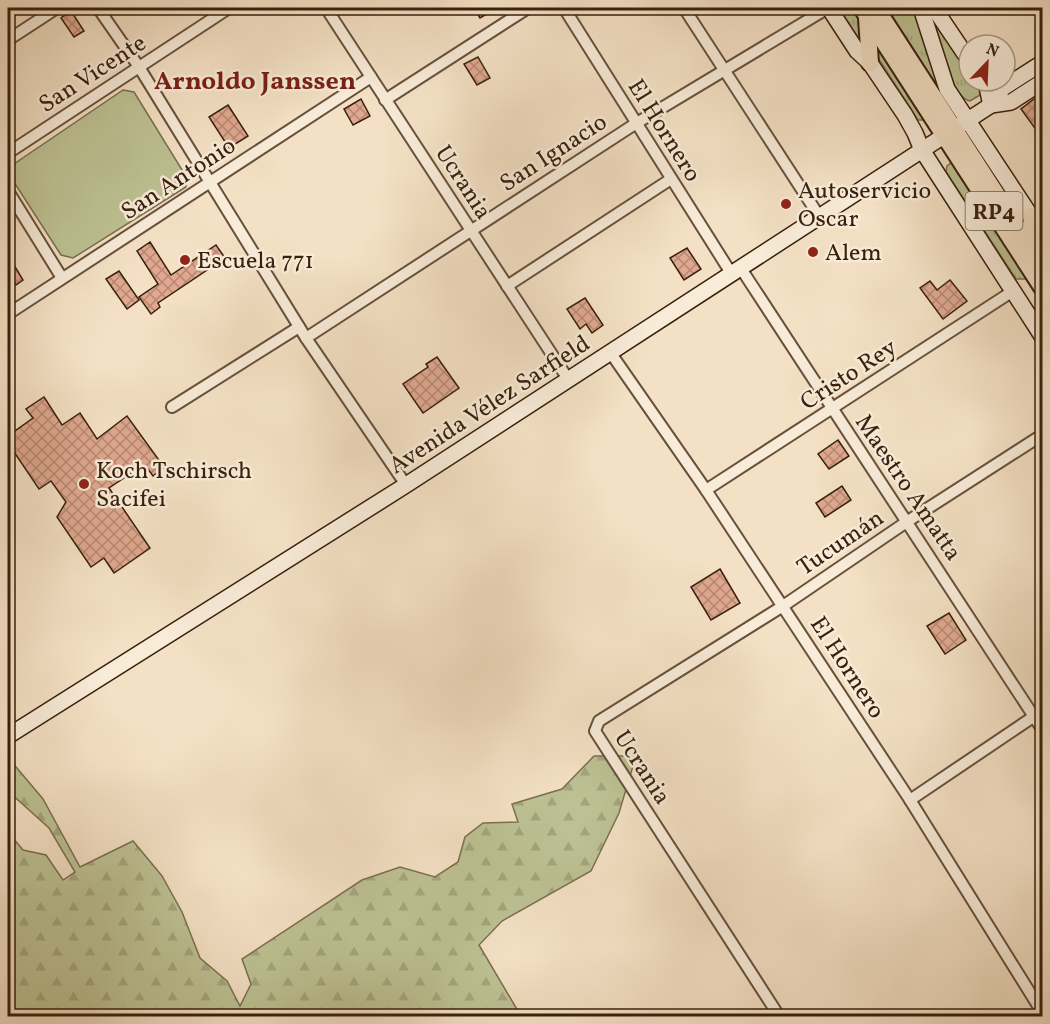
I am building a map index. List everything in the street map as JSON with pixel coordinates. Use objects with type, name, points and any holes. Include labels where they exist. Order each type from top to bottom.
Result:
[{"type":"main road","points":[[829,8],[857,51],[870,63],[905,115],[922,150],[1042,336]]},
{"type":"main road","points":[[921,8],[947,89],[969,119],[1042,233]]},
{"type":"main road","points":[[934,8],[957,42]]},
{"type":"main road","points":[[868,10],[870,63]]},
{"type":"main road","name":"RP4","points":[[868,10],[1040,260]]},
{"type":"main road","name":"Avenida Vélez Sarfield","points":[[8,736],[406,485],[950,132],[991,105],[1003,88],[1042,63]]},
{"type":"main road","name":"Avenida Vélez Sarfield","points":[[991,105],[1011,102],[1042,82]]},
{"type":"main road","points":[[988,93],[991,105]]},
{"type":"main road","name":"RP4","points":[[950,132],[1042,287]]},
{"type":"main road","points":[[1031,216],[1040,260]]},
{"type":"street","points":[[8,40],[57,8]]},
{"type":"street","points":[[98,8],[139,68],[306,338],[406,485]]},
{"type":"street","name":"San Vicente","points":[[8,153],[229,8]]},
{"type":"street","name":"Ucrania","points":[[326,8],[568,379]]},
{"type":"street","points":[[385,100],[528,8]]},
{"type":"street","name":"El Hornero","points":[[564,8],[671,179],[736,270]]},
{"type":"street","points":[[684,8],[819,216]]},
{"type":"street","name":"San Ignacio","points":[[306,338],[635,124],[829,8]]},
{"type":"street","name":"San Antonio","points":[[8,314],[371,77]]},
{"type":"street","points":[[507,286],[671,179]]},
{"type":"street","points":[[8,191],[62,278]]},
{"type":"street","name":"Maestro Amatta","points":[[736,270],[1038,713],[1042,729]]},
{"type":"street","name":"Cristo Rey","points":[[706,490],[1013,291]]},
{"type":"street","points":[[172,407],[299,327]]},
{"type":"street","name":"El Hornero","points":[[610,352],[706,490],[910,800],[1042,1012]]},
{"type":"street","name":"Tucumán","points":[[783,606],[908,521],[1042,435]]},
{"type":"street","name":"Ucrania","points":[[778,1017],[595,731],[599,721],[783,606]]},
{"type":"street","points":[[910,800],[1038,713]]},
{"type":"green space","points":[[836,8],[857,8],[861,14],[864,48]]},
{"type":"green space","points":[[881,8],[913,8],[942,92],[941,95]]},
{"type":"green space","points":[[930,12],[957,54],[957,90],[944,63],[928,13]]},
{"type":"green space","points":[[873,37],[925,118],[923,120],[918,120],[878,58]]},
{"type":"green space","points":[[123,90],[134,92],[187,178],[186,187],[73,258],[61,255],[10,176],[14,164]]},
{"type":"green space","points":[[960,93],[982,94],[970,101]]},
{"type":"green space","points":[[951,163],[957,166],[1042,297],[1042,304],[1026,279],[1016,279],[946,172],[947,166]]},
{"type":"green space","points":[[594,756],[636,756],[619,813],[591,871],[502,921],[479,945],[521,1016],[8,1016],[8,832],[23,850],[46,855],[63,880],[75,872],[49,828],[8,791],[8,761],[11,761],[43,799],[80,867],[133,841],[162,876],[182,912],[200,958],[227,981],[240,1006],[251,984],[242,959],[362,880],[400,867],[435,877],[458,862],[465,837],[483,823],[518,822],[512,804],[562,789]]},
{"type":"building","points":[[474,8],[497,8],[480,18]]},
{"type":"building","points":[[71,11],[84,31],[74,37],[61,18]]},
{"type":"building","points":[[478,57],[490,78],[477,85],[464,64]]},
{"type":"building","points":[[1042,93],[1042,138],[1021,109]]},
{"type":"building","points":[[361,99],[370,116],[353,125],[344,109]]},
{"type":"building","points":[[228,105],[248,136],[229,148],[209,117]]},
{"type":"building","points":[[150,242],[171,275],[216,245],[225,258],[158,303],[160,307],[151,314],[139,297],[158,284],[137,251]]},
{"type":"building","points":[[687,248],[701,269],[684,280],[670,258]]},
{"type":"building","points":[[8,255],[23,280],[16,285],[14,282],[8,286]]},
{"type":"building","points":[[119,271],[139,300],[127,309],[106,279]]},
{"type":"building","points":[[950,280],[967,301],[943,319],[920,288],[930,281],[937,290]]},
{"type":"building","points":[[585,298],[603,325],[592,333],[586,324],[580,329],[567,309]]},
{"type":"building","points":[[437,357],[459,388],[423,413],[403,384],[428,367],[426,364]]},
{"type":"building","name":"Koch Tschirsch Sacifei","points":[[44,397],[62,425],[80,413],[97,439],[127,416],[164,467],[153,476],[148,469],[140,475],[136,470],[109,488],[150,548],[114,573],[104,558],[91,567],[57,517],[66,502],[51,481],[39,489],[8,443],[8,436],[33,418],[26,409]]},
{"type":"building","points":[[838,440],[849,456],[829,469],[818,454]]},
{"type":"building","points":[[842,486],[851,500],[825,517],[816,503]]},
{"type":"building","points":[[720,569],[740,603],[711,620],[691,587]]},
{"type":"building","points":[[949,613],[966,640],[945,654],[927,626]]},
{"type":"place","name":"Autoservicio Oscar","points":[[786,204]]},
{"type":"place","name":"Alem","points":[[813,252]]},
{"type":"place","name":"Escuela 771","points":[[185,260]]},
{"type":"place","name":"Koch Tschirsch Sacifei","points":[[84,484]]},
{"type":"district","name":"Arnoldo Janssen","points":[[255,80]]}]
